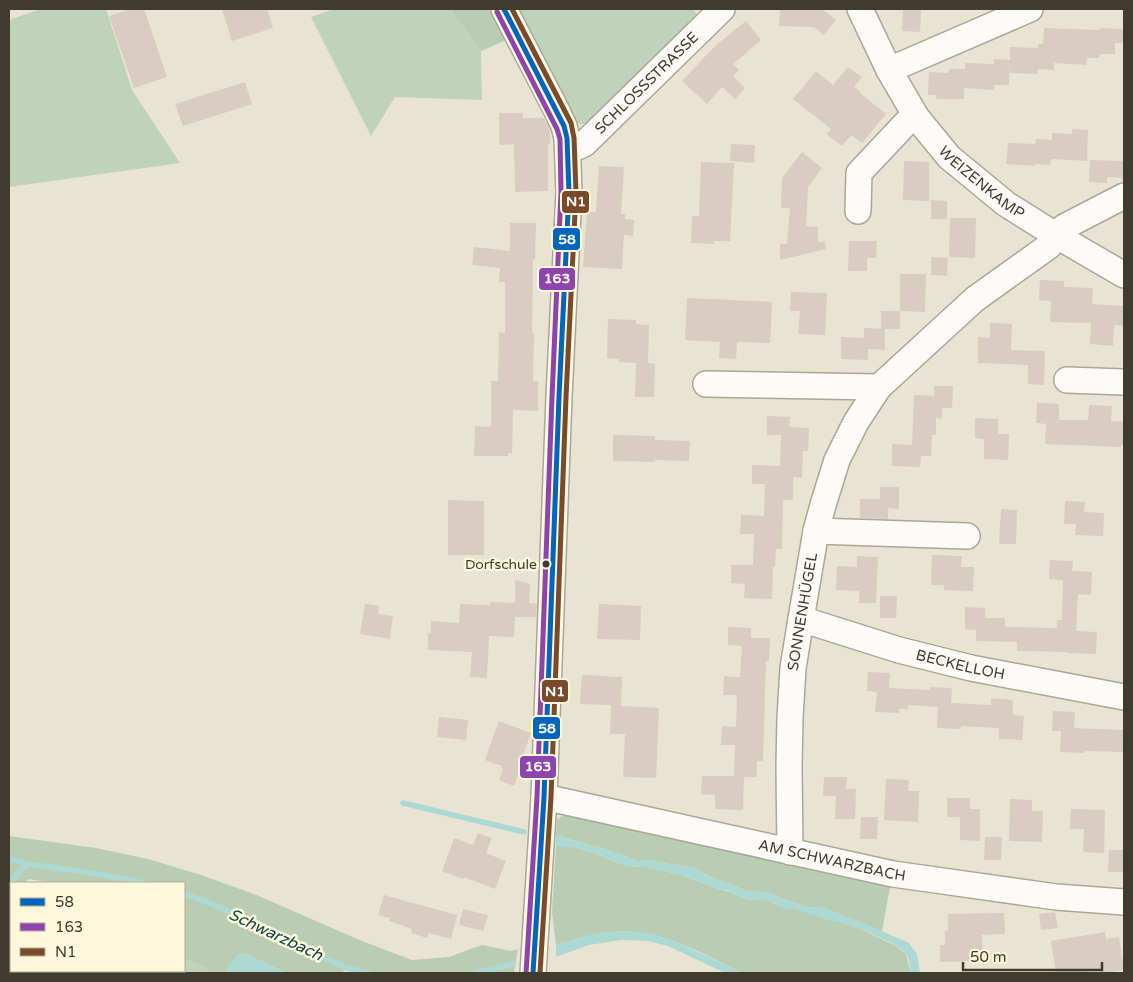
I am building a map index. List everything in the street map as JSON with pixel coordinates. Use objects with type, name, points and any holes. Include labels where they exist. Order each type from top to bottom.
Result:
[{"type":"street","points":[[504,9],[564,126],[568,151],[569,192],[558,397],[544,797],[534,973]]},
{"type":"street","name":"SCHLOSSSTRASSE","points":[[568,151],[584,144],[722,9]]},
{"type":"street","name":"WEIZENKAMP","points":[[860,9],[889,70],[917,118],[949,157],[1006,204],[1124,275]]},
{"type":"street","points":[[889,70],[1030,9]]},
{"type":"street","points":[[858,211],[859,173],[906,123],[917,118]]},
{"type":"street","points":[[1057,236],[1064,227],[1124,196]]},
{"type":"street","name":"SONNENHÜGEL","points":[[790,852],[789,767],[793,668],[816,531],[837,460],[856,422],[879,387],[975,299],[1050,246],[1057,236]]},
{"type":"street","points":[[1067,380],[1124,382]]},
{"type":"street","points":[[706,384],[879,387]]},
{"type":"street","points":[[816,531],[967,536]]},
{"type":"street","name":"BECKELLOH","points":[[800,619],[899,650],[971,668],[1124,697]]},
{"type":"street","name":"AM SCHWARZBACH","points":[[544,797],[893,874],[1056,897],[1124,902]]},
{"type":"green space","points":[[41,9],[106,9],[132,90],[180,163],[9,187],[9,20]]},
{"type":"green space","points":[[334,9],[450,9],[481,51],[482,100],[395,97],[371,136],[311,17]]},
{"type":"green space","points":[[450,9],[494,9],[509,39],[481,51]]},
{"type":"green space","points":[[514,9],[693,9],[698,16],[589,125],[574,123]]},
{"type":"green space","points":[[568,811],[891,882],[882,931],[824,908],[808,907],[770,893],[748,891],[711,877],[694,868],[636,860],[556,835],[557,820]]},
{"type":"green space","points":[[9,836],[96,848],[148,859],[201,875],[254,894],[362,941],[412,960],[449,957],[482,945],[511,951],[518,949],[514,973],[357,973],[344,970],[342,973],[286,973],[246,954],[238,955],[228,967],[227,973],[209,973],[204,967],[185,958],[185,882],[42,882],[28,879],[26,882],[10,882],[9,921]]},
{"type":"green space","points":[[556,845],[574,847],[633,867],[642,866],[681,875],[744,898],[764,900],[785,908],[852,925],[896,946],[906,954],[911,973],[741,973],[704,954],[659,936],[624,931],[597,934],[556,945],[552,912]]},
{"type":"green space","points":[[10,918],[10,972],[65,972],[9,973]]},
{"type":"green space","points":[[185,958],[204,967],[209,973],[144,972],[185,972]]},
{"type":"water","points":[[556,835],[636,860],[694,868],[711,877],[748,891],[770,893],[808,907],[824,908],[856,920],[909,943],[917,954],[920,973],[911,973],[910,963],[902,950],[863,930],[794,909],[786,909],[759,899],[748,899],[681,875],[642,866],[633,867],[574,847],[561,847],[556,845]]},
{"type":"water","points":[[612,932],[640,932],[658,935],[741,973],[725,973],[668,946],[648,941],[621,940],[589,945],[556,957],[556,945],[590,935]]},
{"type":"water","points":[[246,954],[286,973],[227,973],[228,967],[238,955]]},
{"type":"building","points":[[131,9],[144,9],[167,77],[134,88],[109,16]]},
{"type":"building","points":[[222,9],[267,9],[273,28],[232,41]]},
{"type":"building","points":[[780,9],[822,9],[836,20],[824,35],[814,27],[779,26]]},
{"type":"building","points":[[903,9],[921,10],[920,32],[902,31]]},
{"type":"building","points":[[746,21],[761,40],[733,64],[739,70],[733,76],[745,88],[735,99],[722,87],[707,104],[682,81],[715,46]]},
{"type":"building","points":[[1044,28],[1124,29],[1124,43],[1115,43],[1115,54],[1100,54],[1099,58],[1087,58],[1086,65],[1054,63],[1054,70],[1038,69],[1038,74],[1010,73],[1010,47],[1038,48],[1038,44],[1043,44]]},
{"type":"building","points":[[994,59],[1010,60],[1009,85],[994,85],[994,90],[964,88],[964,99],[936,99],[937,95],[928,95],[929,72],[949,73],[949,69],[965,69],[965,63],[994,64]]},
{"type":"building","points":[[848,67],[862,77],[854,87],[886,114],[862,143],[851,135],[842,146],[826,134],[831,129],[793,99],[816,71],[833,85]]},
{"type":"building","points":[[245,82],[252,104],[183,126],[175,104]]},
{"type":"building","points":[[499,113],[523,113],[523,118],[544,118],[550,131],[550,144],[548,144],[548,191],[515,192],[514,144],[499,145]]},
{"type":"building","points":[[1072,129],[1088,130],[1087,161],[1051,159],[1050,165],[1006,164],[1008,143],[1035,144],[1036,139],[1052,140],[1052,133],[1072,134]]},
{"type":"building","points":[[731,144],[755,145],[754,163],[730,161]]},
{"type":"building","points":[[802,152],[822,168],[808,187],[806,226],[818,227],[818,242],[825,242],[826,249],[780,260],[780,244],[787,244],[790,208],[781,208],[782,178]]},
{"type":"building","points":[[1090,160],[1124,161],[1124,178],[1107,177],[1107,183],[1089,182]]},
{"type":"building","points":[[904,161],[929,162],[929,201],[903,200]]},
{"type":"building","points":[[701,162],[734,163],[730,241],[714,241],[714,244],[691,243],[692,216],[699,216]]},
{"type":"building","points":[[599,166],[624,167],[621,214],[625,214],[625,219],[634,220],[633,236],[624,235],[622,269],[583,267],[587,212],[596,212]]},
{"type":"building","points":[[931,200],[947,201],[947,219],[931,219]]},
{"type":"building","points":[[950,218],[976,218],[975,258],[949,257]]},
{"type":"building","points":[[510,223],[536,223],[535,259],[533,259],[532,333],[534,333],[533,381],[538,381],[538,411],[513,410],[512,453],[508,453],[508,456],[474,456],[475,426],[491,427],[491,381],[498,381],[499,332],[505,333],[505,282],[499,282],[500,268],[472,265],[474,247],[510,251]]},
{"type":"building","points":[[849,241],[877,241],[876,258],[867,258],[867,271],[848,271]]},
{"type":"building","points":[[931,257],[948,258],[947,276],[931,275]]},
{"type":"building","points":[[900,274],[926,274],[925,312],[900,311]]},
{"type":"building","points":[[1040,280],[1064,281],[1064,287],[1093,288],[1092,304],[1124,306],[1124,326],[1114,325],[1113,346],[1090,344],[1091,323],[1050,322],[1051,301],[1039,300]]},
{"type":"building","points":[[791,292],[827,293],[825,335],[798,334],[800,311],[790,311]]},
{"type":"building","points":[[687,298],[772,302],[770,343],[737,342],[736,359],[719,358],[720,342],[685,340]]},
{"type":"building","points":[[881,311],[900,311],[900,329],[881,329]]},
{"type":"building","points":[[608,319],[636,320],[636,324],[649,325],[648,363],[655,364],[654,397],[635,397],[636,363],[619,362],[619,359],[607,358]]},
{"type":"building","points":[[990,323],[1012,324],[1011,350],[1045,351],[1044,385],[1028,384],[1028,365],[978,363],[978,337],[990,338]]},
{"type":"building","points":[[864,328],[885,329],[885,350],[868,349],[868,360],[841,359],[841,337],[864,338]]},
{"type":"building","points":[[934,386],[953,386],[952,408],[942,408],[942,419],[936,418],[936,435],[932,435],[931,456],[921,456],[920,467],[892,466],[892,444],[912,445],[914,395],[934,396]]},
{"type":"building","points":[[1037,403],[1059,404],[1059,420],[1088,420],[1089,405],[1112,406],[1111,421],[1124,422],[1124,445],[1121,445],[1121,447],[1045,444],[1046,424],[1036,423]]},
{"type":"building","points":[[767,416],[790,417],[789,427],[809,428],[808,451],[803,451],[802,478],[793,477],[793,500],[783,500],[782,549],[776,549],[775,567],[773,567],[772,599],[744,598],[745,584],[731,583],[731,565],[753,565],[754,534],[740,534],[741,515],[764,516],[765,484],[752,484],[752,465],[780,466],[781,435],[767,435]]},
{"type":"building","points":[[975,418],[998,419],[998,434],[1009,434],[1008,460],[984,459],[984,439],[975,438]]},
{"type":"building","points":[[613,435],[655,436],[655,440],[690,441],[689,461],[613,461]]},
{"type":"building","points":[[880,487],[899,487],[899,509],[888,508],[888,519],[860,518],[860,499],[880,499]]},
{"type":"building","points":[[448,500],[484,501],[484,555],[448,555]]},
{"type":"building","points":[[1065,501],[1085,502],[1084,512],[1104,513],[1103,536],[1075,535],[1076,524],[1064,524]]},
{"type":"building","points":[[1001,509],[1017,510],[1016,544],[999,544]]},
{"type":"building","points":[[932,555],[962,556],[961,567],[974,567],[973,591],[944,590],[944,585],[931,585]]},
{"type":"building","points":[[857,556],[878,557],[876,603],[859,603],[859,591],[836,590],[837,566],[857,567]]},
{"type":"building","points":[[1050,560],[1073,561],[1072,571],[1092,572],[1091,595],[1078,594],[1076,631],[1097,632],[1096,654],[1017,651],[1017,642],[976,641],[976,630],[965,629],[965,607],[985,608],[985,618],[1005,618],[1005,627],[1057,628],[1057,620],[1062,620],[1063,580],[1049,579]]},
{"type":"building","points":[[515,580],[530,584],[529,603],[537,604],[536,617],[515,617],[514,637],[489,636],[487,678],[470,677],[472,652],[428,650],[428,633],[431,633],[431,621],[459,623],[460,604],[490,605],[490,602],[515,603]]},
{"type":"building","points":[[880,596],[897,596],[896,618],[880,618]]},
{"type":"building","points":[[365,604],[379,606],[378,614],[393,616],[390,639],[360,634]]},
{"type":"building","points":[[599,604],[641,606],[640,640],[597,639]]},
{"type":"building","points":[[728,627],[751,628],[751,638],[770,638],[769,661],[766,661],[763,761],[757,761],[757,777],[744,777],[743,810],[715,809],[715,795],[701,794],[702,776],[734,776],[735,745],[721,745],[722,726],[736,727],[737,695],[723,695],[724,676],[740,677],[742,646],[728,645]]},
{"type":"building","points":[[868,672],[890,673],[889,688],[930,690],[930,687],[952,688],[951,703],[991,705],[991,698],[1013,700],[1013,715],[1024,716],[1022,740],[999,739],[999,728],[961,726],[961,729],[937,728],[938,707],[908,705],[908,709],[899,709],[899,713],[875,712],[877,692],[867,691]]},
{"type":"building","points":[[582,675],[622,677],[621,706],[659,708],[656,778],[623,777],[625,734],[610,734],[611,705],[580,704]]},
{"type":"building","points":[[1053,711],[1075,712],[1074,728],[1124,730],[1124,752],[1060,752],[1061,731],[1052,731]]},
{"type":"building","points":[[439,717],[468,720],[466,740],[437,737]]},
{"type":"building","points":[[499,721],[531,733],[514,786],[499,780],[503,769],[501,768],[502,766],[485,760]]},
{"type":"building","points":[[824,777],[847,777],[846,789],[856,789],[855,819],[835,819],[836,796],[823,796]]},
{"type":"building","points":[[886,779],[909,780],[908,791],[919,791],[918,822],[884,820]]},
{"type":"building","points":[[947,798],[970,798],[970,809],[980,809],[980,841],[960,840],[960,817],[947,817]]},
{"type":"building","points":[[1010,799],[1032,800],[1032,811],[1043,811],[1042,842],[1009,841]]},
{"type":"building","points":[[1071,809],[1105,810],[1104,853],[1083,852],[1084,829],[1070,829]]},
{"type":"building","points":[[861,817],[878,817],[877,839],[860,839]]},
{"type":"building","points":[[478,833],[492,838],[486,853],[506,861],[495,889],[442,871],[454,838],[473,845]]},
{"type":"building","points":[[985,837],[1002,837],[1001,860],[984,860]]},
{"type":"building","points":[[1109,850],[1124,850],[1124,872],[1108,872]]},
{"type":"building","points":[[384,895],[457,915],[451,939],[429,933],[427,938],[411,933],[412,929],[389,921],[390,918],[378,915]]},
{"type":"building","points":[[463,909],[488,915],[483,931],[459,925]]},
{"type":"building","points":[[1055,912],[1058,928],[1041,930],[1039,914]]},
{"type":"building","points":[[1004,913],[1005,934],[982,935],[983,961],[940,962],[940,945],[945,945],[945,931],[948,931],[948,914]]},
{"type":"building","points":[[1105,932],[1106,939],[1119,937],[1124,970],[1104,973],[1101,973],[1100,970],[1056,973],[1051,941]]},
{"type":"waterway","points":[[403,803],[524,832]]},
{"type":"waterway","name":"Schwarzbach","points":[[9,859],[139,882]]},
{"type":"waterway","points":[[12,882],[18,873],[29,864]]},
{"type":"waterway","name":"Schwarzbach","points":[[185,894],[225,909],[323,958],[369,973]]},
{"type":"waterway","name":"Schwarzbach","points":[[475,973],[513,964]]},
{"type":"transit line","name":"58","points":[[504,9],[564,126],[567,138],[569,192],[559,397],[544,797],[533,973]]},
{"type":"transit line","name":"N1","points":[[512,9],[571,123],[574,138],[576,192],[566,397],[551,797],[540,973]]},
{"type":"transit line","name":"163","points":[[497,12],[557,129],[560,139],[561,192],[537,797],[526,973]]},
{"type":"place","name":"Dorfschule","points":[[546,564]]}]
